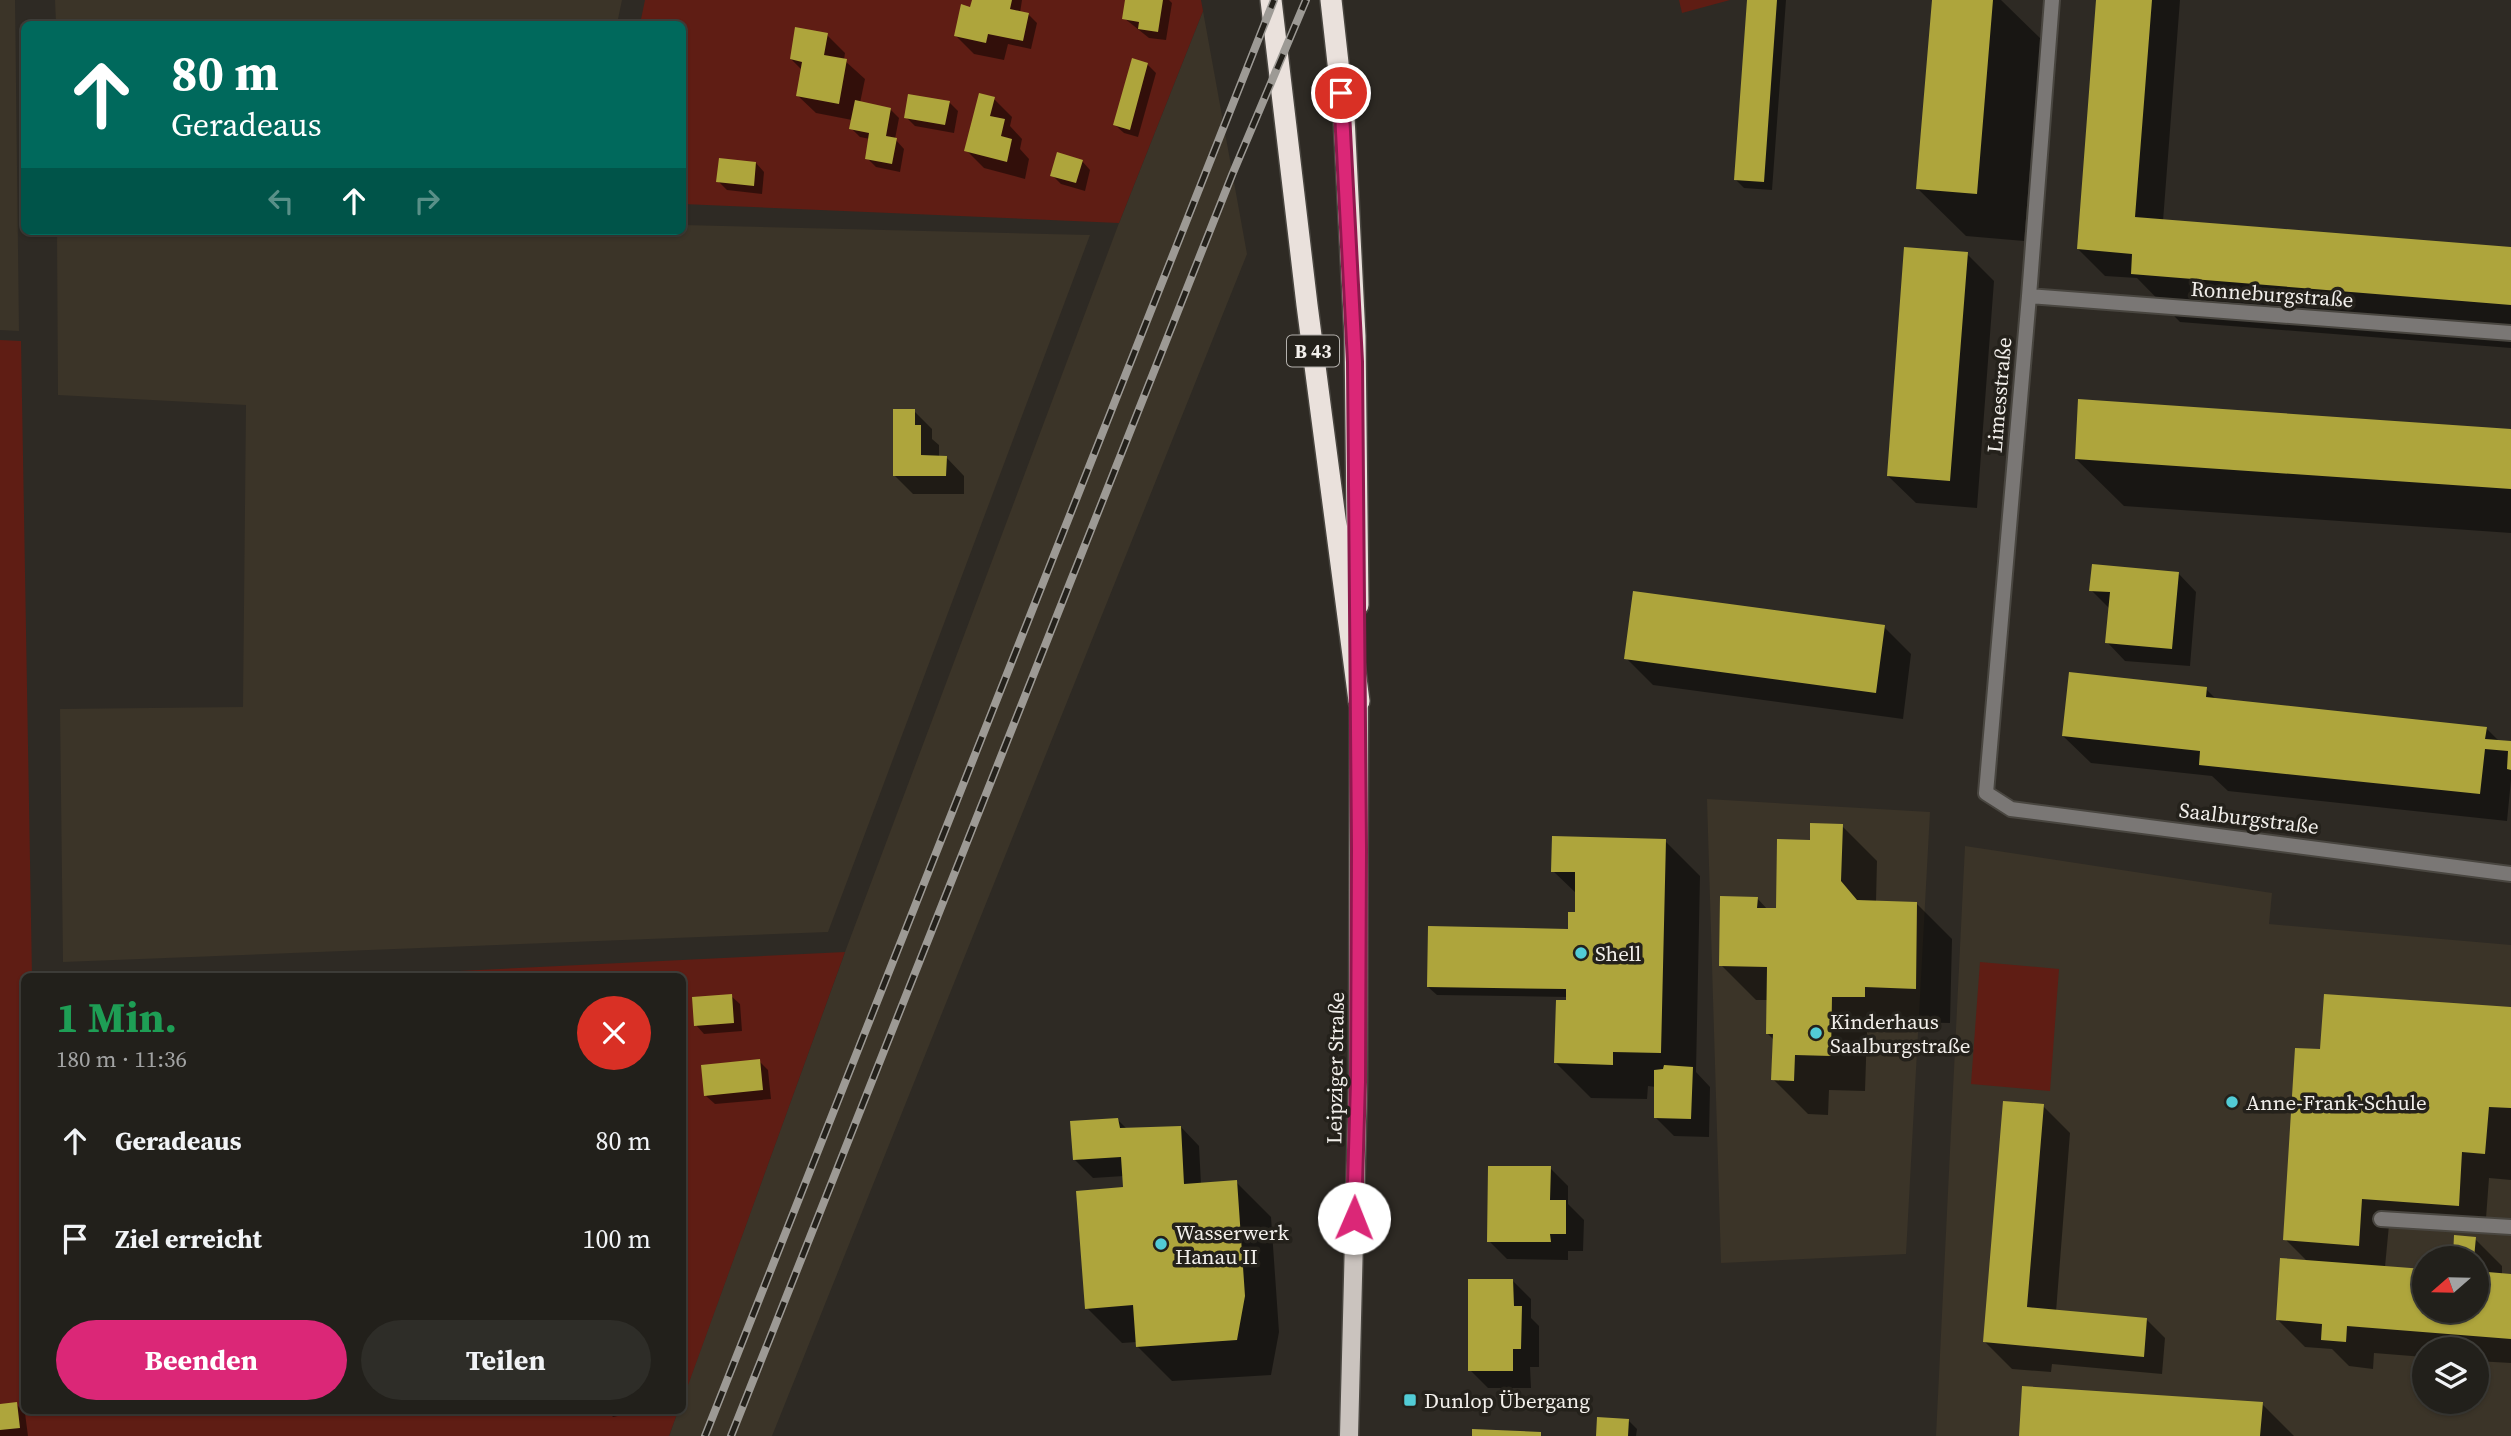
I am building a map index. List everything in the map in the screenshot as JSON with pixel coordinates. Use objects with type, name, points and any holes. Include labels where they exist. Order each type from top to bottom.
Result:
[{"type":"highway","name":"B 43","points":[[1271,0],[1359,701]]},
{"type":"highway","name":"B 43","points":[[1331,0],[1344,117],[1355,336],[1359,701]]},
{"type":"main road","name":"Leipziger Straße","points":[[1349,1436],[1358,1082],[1359,701]]},
{"type":"street","name":"Limesstraße","points":[[1986,793],[2052,0]]},
{"type":"street","name":"Ronneburgstraße","points":[[2029,296],[2511,333]]},
{"type":"street","name":"Saalburgstraße","points":[[1986,793],[2011,809],[2511,874]]},
{"type":"street","points":[[2381,1219],[2511,1227]]},
{"type":"shaded area","points":[[0,0],[15,0],[19,331],[0,330]]},
{"type":"shaded area","points":[[55,0],[622,0],[618,21],[56,21]]},
{"type":"shaded area","points":[[645,0],[1201,0],[1203,11],[1119,223],[686,204],[686,21],[641,21]]},
{"type":"shaded area","points":[[1679,0],[1730,0],[1682,13]]},
{"type":"shaded area","points":[[1203,11],[1247,254],[772,1436],[669,1436],[677,1414],[686,1414],[686,1390],[845,952],[1119,223]]},
{"type":"shaded area","points":[[686,225],[1090,235],[828,932],[63,962],[60,709],[243,707],[246,405],[58,395],[57,235],[686,235]]},
{"type":"shaded area","points":[[0,340],[21,341],[32,973],[21,973],[21,1414],[677,1414],[669,1436],[0,1436]]},
{"type":"shaded area","name":"Kinderhaus Saalburgstraße","points":[[1707,799],[1930,812],[1906,1254],[1721,1263]]},
{"type":"shaded area","name":"Anne-Frank-Schule","points":[[1965,846],[2272,893],[2269,924],[2511,945],[2511,1436],[1936,1436]]},
{"type":"shaded area","points":[[845,952],[686,1391],[686,973],[419,973]]},
{"type":"shaded area","points":[[1980,962],[2059,969],[2050,1091],[1971,1084]]},
{"type":"building","points":[[972,0],[1012,0],[1010,9],[1029,13],[1023,41],[988,34],[986,43],[954,36],[961,4],[970,7]]},
{"type":"building","points":[[1125,0],[1163,0],[1158,32],[1138,29],[1139,22],[1122,19]]},
{"type":"building","points":[[1747,0],[1777,0],[1764,182],[1734,180]]},
{"type":"building","points":[[1932,0],[1993,0],[1977,194],[1916,189]]},
{"type":"building","points":[[2096,0],[2152,0],[2135,217],[2511,247],[2511,305],[2131,274],[2132,254],[2077,249]]},
{"type":"building","points":[[795,27],[828,33],[824,55],[847,59],[839,104],[796,96],[802,62],[790,59]]},
{"type":"building","points":[[1132,58],[1148,63],[1130,130],[1113,125]]},
{"type":"building","points":[[979,93],[995,97],[990,116],[1005,119],[1001,136],[1012,139],[1007,162],[964,151]]},
{"type":"building","points":[[908,94],[950,101],[945,125],[904,118]]},
{"type":"building","points":[[855,100],[891,108],[886,136],[897,138],[892,164],[865,159],[869,133],[849,129]]},
{"type":"building","points":[[1057,152],[1083,160],[1076,183],[1050,176]]},
{"type":"building","points":[[719,158],[756,162],[754,186],[716,182]]},
{"type":"building","points":[[1904,247],[1968,252],[1950,481],[1887,476]]},
{"type":"building","points":[[2078,399],[2511,429],[2511,489],[2075,459]]},
{"type":"building","points":[[893,409],[915,409],[915,425],[921,425],[921,455],[947,456],[946,476],[893,476]]},
{"type":"building","points":[[2092,564],[2179,572],[2172,649],[2105,643],[2110,592],[2089,591]]},
{"type":"building","points":[[1633,591],[1885,625],[1876,693],[1624,659]]},
{"type":"building","points":[[2069,672],[2207,687],[2206,697],[2487,727],[2485,739],[2511,741],[2511,770],[2507,769],[2508,751],[2485,749],[2480,794],[2199,765],[2200,751],[2062,736]]},
{"type":"building","points":[[1810,823],[1843,824],[1841,881],[1857,900],[1917,902],[1916,989],[1865,987],[1865,997],[1832,997],[1831,1056],[1795,1055],[1794,1081],[1771,1080],[1773,1034],[1766,1034],[1767,967],[1719,966],[1720,896],[1758,897],[1757,908],[1776,908],[1777,839],[1810,840]]},
{"type":"building","points":[[1552,836],[1666,839],[1661,1053],[1613,1052],[1613,1065],[1554,1063],[1556,1000],[1566,1000],[1566,989],[1427,987],[1428,926],[1568,929],[1568,912],[1575,912],[1575,872],[1551,872]]},
{"type":"building","points":[[732,994],[734,1023],[694,1026],[692,997]]},
{"type":"building","points":[[2324,994],[2511,1007],[2511,1108],[2489,1107],[2485,1154],[2462,1152],[2459,1206],[2362,1199],[2359,1246],[2283,1240],[2295,1048],[2320,1049]]},
{"type":"building","points":[[760,1059],[763,1090],[704,1096],[701,1065]]},
{"type":"building","points":[[1664,1065],[1693,1067],[1691,1119],[1654,1118],[1654,1070],[1663,1069]]},
{"type":"building","points":[[2003,1101],[2044,1104],[2027,1307],[2147,1318],[2144,1357],[1983,1342]]},
{"type":"building","name":"Wasserwerk Hanau II","points":[[1118,1118],[1120,1128],[1181,1126],[1184,1184],[1237,1180],[1245,1296],[1237,1340],[1136,1347],[1133,1305],[1085,1309],[1076,1191],[1123,1187],[1121,1157],[1073,1160],[1070,1121]]},
{"type":"building","points":[[1488,1166],[1551,1166],[1550,1200],[1566,1200],[1566,1234],[1550,1234],[1551,1242],[1487,1242]]},
{"type":"building","points":[[2454,1235],[2476,1237],[2475,1246],[2454,1246]]},
{"type":"building","points":[[2280,1258],[2412,1268],[2412,1323],[2489,1323],[2489,1272],[2511,1274],[2511,1339],[2347,1326],[2346,1342],[2321,1340],[2322,1324],[2276,1320]]},
{"type":"building","points":[[1468,1279],[1513,1279],[1514,1306],[1522,1306],[1521,1349],[1513,1349],[1513,1371],[1468,1371]]},
{"type":"building","points":[[2022,1386],[2263,1402],[2260,1436],[2019,1436]]},
{"type":"building","points":[[17,1402],[20,1428],[0,1430],[0,1404]]},
{"type":"building","points":[[1597,1417],[1629,1419],[1628,1436],[1596,1436]]},
{"type":"building","points":[[1472,1429],[1541,1432],[1541,1436],[1472,1436]]},
{"type":"railway","points":[[705,1436],[1274,0]]},
{"type":"railway","points":[[731,1436],[1232,175],[1306,0]]},
{"type":"place","name":"Shell","points":[[1581,953]]},
{"type":"place","name":"Kinderhaus Saalburgstraße","points":[[1816,1033]]},
{"type":"place","name":"Anne-Frank-Schule","points":[[2232,1102]]},
{"type":"place","name":"Wasserwerk Hanau II","points":[[1161,1244]]},
{"type":"place","name":"Dunlop Übergang","points":[[1410,1400]]},
{"type":"route","points":[[1341,93],[1355,336],[1359,675],[1358,1082],[1354,1218]]}]
